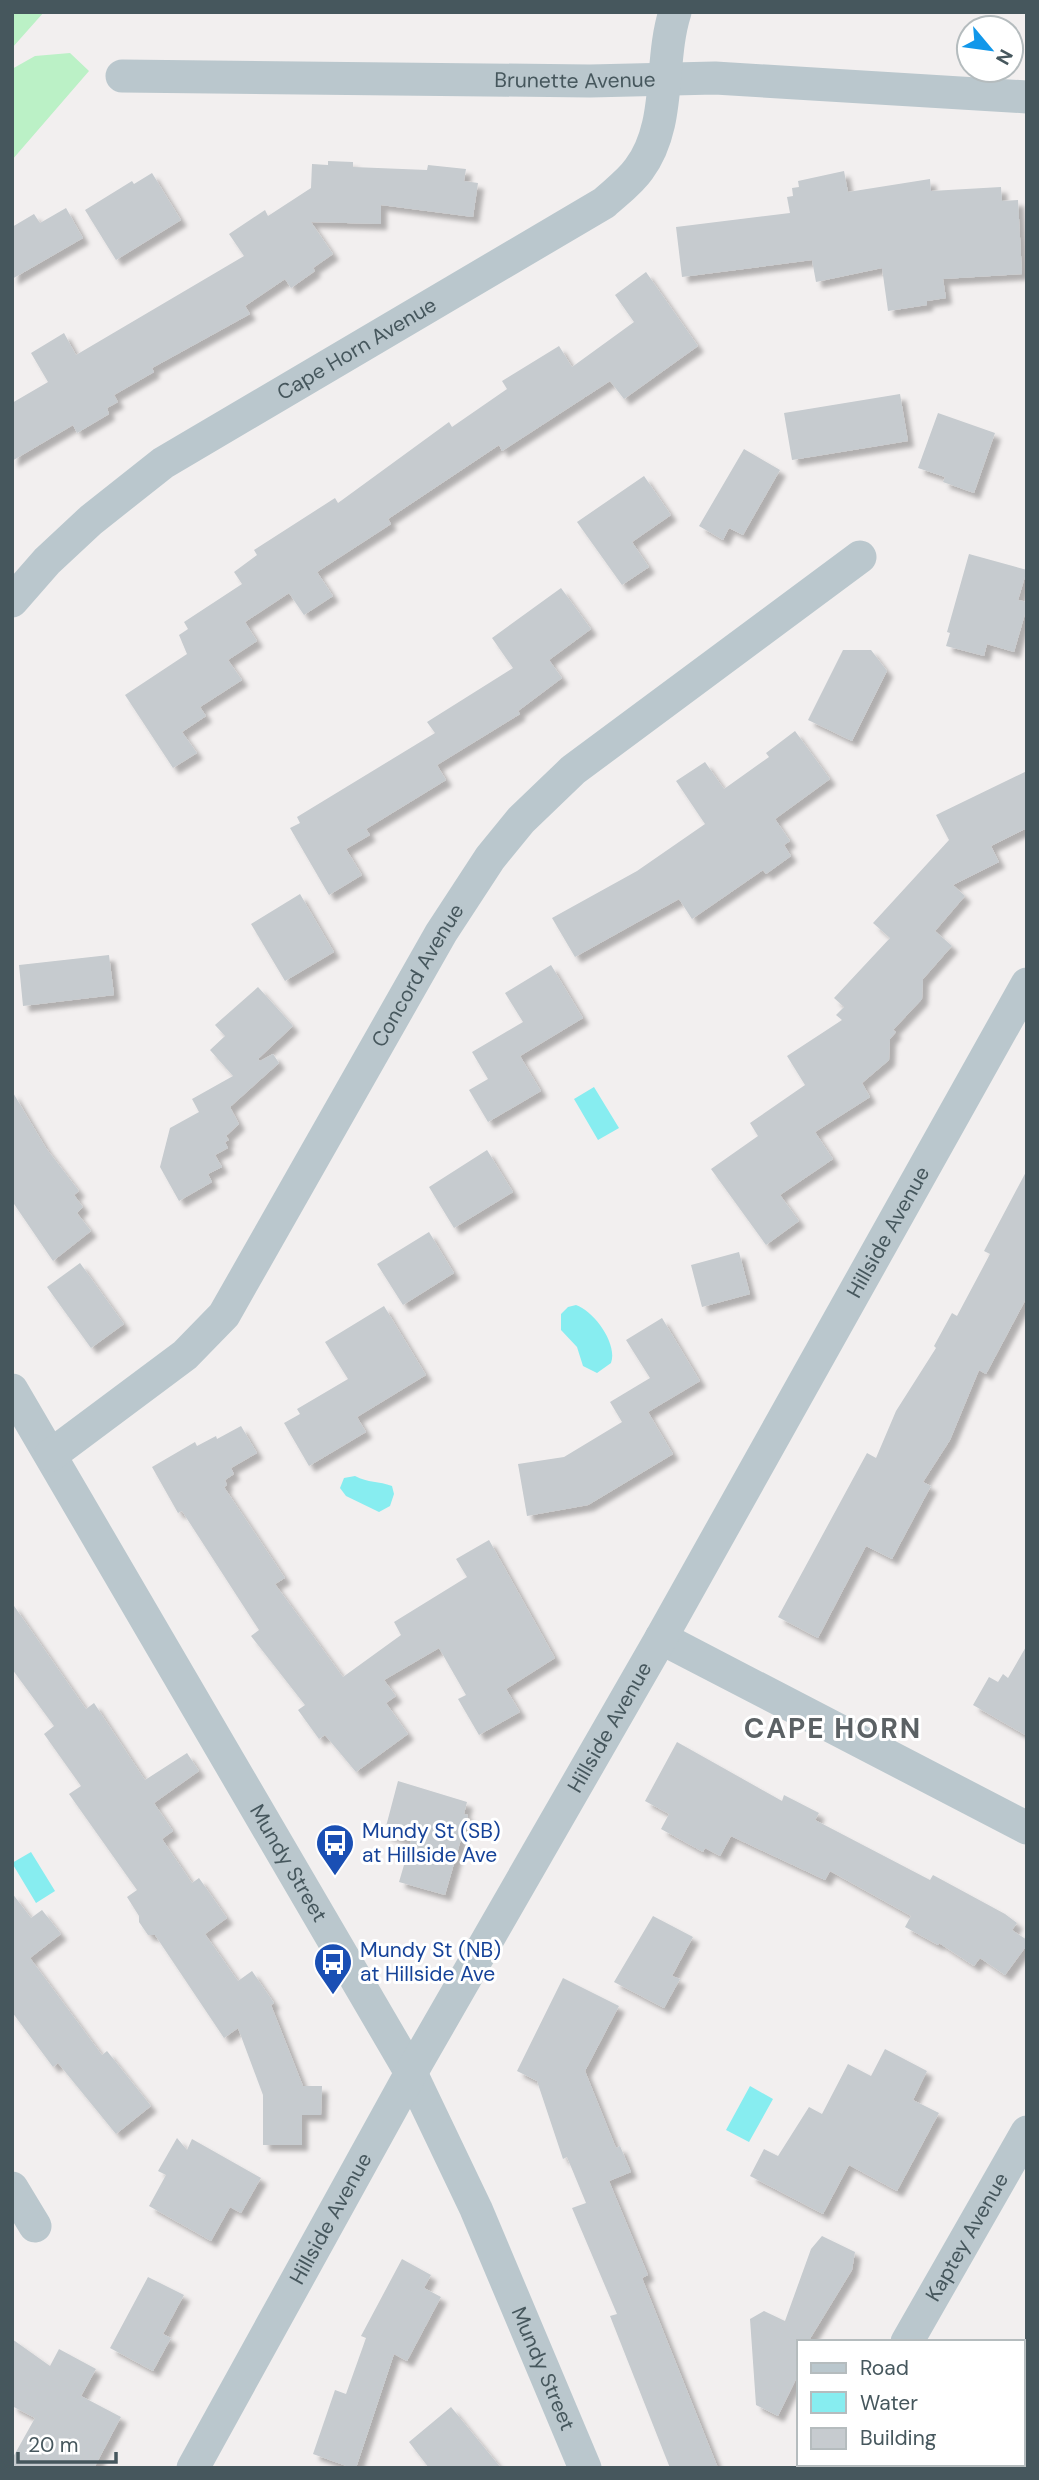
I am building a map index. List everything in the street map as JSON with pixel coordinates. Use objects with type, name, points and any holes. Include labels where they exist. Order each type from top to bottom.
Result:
[{"type":"street","name":"Cape Horn Avenue","points":[[12,601],[47,561],[91,520],[163,463],[604,203],[640,169],[652,146],[660,121],[667,39],[675,12]]},
{"type":"street","name":"Brunette Avenue","points":[[122,76],[663,81],[715,78],[1027,97]]},
{"type":"street","name":"Concord Avenue","points":[[51,1455],[185,1355],[224,1315],[441,933],[490,859],[521,820],[573,770],[860,557]]},
{"type":"street","name":"Hillside Avenue","points":[[193,2468],[411,2073],[660,1638],[1027,984]]},
{"type":"street","name":"Mundy Street","points":[[12,1390],[411,2073],[476,2209],[585,2468]]},
{"type":"street","points":[[660,1638],[1027,1828]]},
{"type":"street","name":"Kaptey Avenue","points":[[908,2340],[1027,2132]]},
{"type":"street","points":[[12,2189],[35,2226]]},
{"type":"green space","points":[[12,12],[44,12],[12,48]]},
{"type":"green space","points":[[70,53],[89,71],[12,160],[12,69],[35,56]]},
{"type":"water","points":[[594,1087],[619,1128],[598,1140],[574,1099]]},
{"type":"water","points":[[576,1305],[597,1321],[611,1347],[611,1363],[597,1373],[583,1366],[577,1347],[561,1330],[561,1314],[568,1307]]},
{"type":"water","points":[[355,1476],[392,1486],[394,1494],[390,1506],[379,1512],[346,1496],[340,1488],[344,1478]]},
{"type":"water","points":[[31,1852],[55,1891],[36,1903],[12,1863]]},
{"type":"water","points":[[750,2086],[773,2099],[749,2142],[726,2130]]},
{"type":"building","points":[[328,161],[353,162],[353,167],[427,170],[428,165],[466,169],[464,181],[478,183],[473,217],[381,205],[381,224],[311,222],[333,254],[313,268],[315,271],[291,288],[285,279],[245,306],[250,314],[152,368],[154,372],[114,395],[118,402],[107,408],[109,414],[77,433],[73,425],[12,461],[12,403],[48,382],[31,353],[64,333],[76,355],[244,256],[229,234],[265,210],[268,216],[311,188],[312,164],[328,165]]},
{"type":"building","points":[[844,171],[848,192],[930,179],[931,191],[1001,187],[1002,201],[1018,200],[1022,274],[943,279],[946,298],[927,301],[927,305],[888,311],[882,268],[816,282],[812,260],[682,277],[676,227],[790,213],[787,197],[793,196],[792,188],[799,187],[798,181]]},
{"type":"building","points":[[152,173],[181,220],[116,260],[85,210],[132,181],[134,184]]},
{"type":"building","points":[[66,208],[83,238],[12,279],[12,227],[34,214],[40,223]]},
{"type":"building","points":[[646,272],[698,346],[624,399],[610,381],[502,451],[499,445],[388,519],[391,524],[317,572],[333,596],[304,615],[289,593],[245,622],[257,641],[228,660],[242,680],[200,707],[206,716],[182,732],[197,753],[173,768],[125,695],[187,654],[179,635],[188,629],[184,622],[242,584],[234,572],[257,555],[254,550],[335,498],[338,503],[449,422],[452,427],[507,389],[502,381],[559,346],[572,367],[634,322],[615,295]]},
{"type":"building","points":[[900,394],[908,441],[792,460],[784,413]]},
{"type":"building","points":[[938,413],[995,433],[974,493],[943,482],[945,477],[918,468]]},
{"type":"building","points":[[744,449],[780,470],[743,535],[729,528],[723,540],[699,526]]},
{"type":"building","points":[[644,476],[671,515],[632,542],[649,567],[622,585],[577,522]]},
{"type":"building","points":[[969,554],[1027,570],[1018,600],[1027,602],[1027,607],[1014,652],[987,644],[984,656],[946,646],[950,633],[947,632]]},
{"type":"building","points":[[561,588],[591,629],[549,660],[562,678],[518,711],[520,714],[437,765],[446,780],[366,829],[370,835],[346,849],[362,875],[329,895],[290,828],[300,823],[297,817],[435,733],[427,722],[513,668],[492,638]]},
{"type":"building","points":[[843,650],[871,650],[887,671],[852,741],[808,720]]},
{"type":"building","points":[[795,731],[830,779],[775,819],[790,841],[784,845],[791,856],[766,874],[763,870],[692,919],[679,899],[575,957],[552,918],[637,871],[705,824],[676,781],[705,762],[724,789],[769,757],[766,753]]},
{"type":"building","points":[[1027,771],[1027,828],[991,846],[999,862],[953,885],[965,896],[935,931],[952,946],[923,979],[922,999],[893,1030],[896,1032],[890,1039],[889,1060],[862,1083],[870,1097],[815,1132],[833,1159],[780,1195],[799,1221],[766,1245],[711,1169],[758,1136],[750,1123],[805,1085],[787,1056],[842,1020],[836,1015],[844,1007],[834,998],[890,938],[873,923],[949,840],[936,815]]},
{"type":"building","points":[[300,894],[334,952],[285,981],[251,924]]},
{"type":"building","points":[[109,955],[114,995],[23,1006],[19,965]]},
{"type":"building","points":[[551,965],[583,1018],[520,1056],[541,1091],[488,1122],[469,1090],[488,1079],[472,1052],[523,1022],[505,993]]},
{"type":"building","points":[[258,987],[293,1026],[258,1059],[260,1061],[273,1054],[279,1063],[230,1107],[239,1124],[226,1136],[229,1140],[225,1142],[228,1148],[215,1155],[222,1167],[208,1174],[212,1182],[179,1201],[160,1167],[170,1128],[199,1112],[192,1099],[233,1076],[210,1050],[225,1036],[215,1025]]},
{"type":"building","points":[[12,1091],[46,1148],[79,1191],[74,1195],[83,1207],[77,1213],[91,1231],[53,1261],[12,1201]]},
{"type":"building","points":[[487,1150],[513,1192],[454,1228],[429,1187]]},
{"type":"building","points":[[1027,1170],[1027,1297],[986,1374],[979,1370],[950,1440],[923,1482],[931,1486],[892,1559],[866,1546],[818,1638],[778,1617],[867,1453],[876,1458],[896,1411],[936,1348],[934,1346],[952,1313],[957,1316],[990,1254],[984,1251]]},
{"type":"building","points":[[429,1232],[454,1273],[403,1305],[377,1264]]},
{"type":"building","points":[[739,1252],[750,1294],[702,1307],[691,1265]]},
{"type":"building","points":[[80,1263],[124,1324],[91,1348],[47,1287]]},
{"type":"building","points":[[384,1306],[426,1375],[357,1417],[366,1432],[309,1466],[284,1423],[300,1414],[297,1409],[348,1379],[325,1342]]},
{"type":"building","points":[[662,1318],[700,1381],[648,1412],[673,1454],[588,1505],[527,1516],[518,1464],[564,1457],[622,1422],[610,1402],[650,1378],[626,1340]]},
{"type":"building","points":[[241,1426],[257,1453],[231,1468],[234,1474],[225,1480],[227,1485],[224,1487],[285,1578],[275,1584],[343,1677],[401,1635],[394,1622],[467,1577],[456,1559],[489,1540],[555,1658],[506,1689],[520,1712],[479,1735],[458,1699],[466,1695],[439,1648],[384,1680],[396,1696],[386,1703],[408,1734],[356,1772],[325,1735],[319,1739],[298,1710],[305,1705],[251,1636],[259,1630],[182,1511],[178,1513],[152,1467],[195,1442],[197,1446]]},
{"type":"building","points":[[12,1603],[86,1709],[94,1703],[145,1780],[187,1753],[199,1771],[154,1803],[173,1831],[162,1839],[192,1883],[199,1878],[227,1918],[205,1934],[238,1981],[252,1971],[274,2003],[271,2005],[303,2086],[322,2086],[321,2115],[302,2115],[302,2145],[263,2145],[263,2095],[238,2028],[224,2038],[155,1935],[148,1935],[127,1897],[137,1890],[69,1794],[81,1786],[44,1734],[54,1726],[12,1669]]},
{"type":"building","points":[[1027,1645],[1027,1736],[973,1705],[989,1677],[998,1682],[1003,1674],[1008,1678]]},
{"type":"building","points":[[677,1742],[782,1801],[784,1795],[819,1813],[815,1820],[930,1880],[933,1875],[1005,1914],[1017,1923],[1012,1930],[1027,1940],[1027,1945],[1005,1975],[980,1958],[974,1966],[939,1943],[938,1945],[905,1927],[911,1916],[830,1871],[825,1880],[731,1836],[720,1856],[705,1848],[703,1852],[661,1829],[669,1814],[645,1801]]},
{"type":"building","points":[[398,1781],[467,1802],[464,1814],[468,1815],[445,1895],[399,1882],[411,1841],[384,1834]]},
{"type":"building","points":[[12,1893],[31,1918],[42,1910],[61,1934],[30,1958],[102,2055],[107,2051],[151,2106],[116,2134],[58,2063],[53,2067],[12,2012]]},
{"type":"building","points":[[653,1916],[693,1937],[672,1976],[680,1979],[664,2008],[614,1982]]},
{"type":"building","points":[[563,1978],[619,2006],[585,2071],[616,2148],[620,2146],[631,2172],[609,2181],[648,2275],[642,2278],[718,2468],[670,2468],[610,2316],[617,2314],[572,2208],[586,2203],[567,2157],[563,2159],[537,2081],[517,2071]]},
{"type":"building","points":[[885,2049],[927,2071],[913,2100],[939,2113],[897,2191],[849,2165],[823,2214],[750,2176],[764,2149],[778,2156],[809,2107],[822,2114],[848,2064],[871,2076]]},
{"type":"building","points":[[177,2138],[187,2150],[192,2139],[261,2178],[241,2213],[230,2207],[211,2241],[149,2206],[166,2175],[158,2171]]},
{"type":"building","points":[[822,2236],[855,2252],[852,2270],[809,2340],[797,2340],[797,2377],[778,2416],[756,2405],[750,2319],[764,2311],[785,2321],[811,2249]]},
{"type":"building","points":[[402,2259],[431,2275],[424,2288],[441,2297],[407,2361],[394,2354],[356,2468],[352,2468],[313,2454],[335,2390],[346,2394],[366,2338],[361,2336]]},
{"type":"building","points":[[148,2277],[184,2295],[163,2334],[171,2338],[153,2371],[110,2348]]},
{"type":"building","points":[[12,2339],[50,2366],[59,2349],[96,2369],[81,2396],[121,2417],[94,2468],[12,2468],[12,2459],[35,2418],[12,2406]]},
{"type":"building","points":[[451,2407],[501,2468],[429,2468],[409,2442]]},
{"type":"place","name":"Mundy St (SB) at Hillside Ave","points":[[335,1877]]},
{"type":"place","name":"Mundy St (NB) at Hillside Ave","points":[[333,1996]]},
{"type":"district","name":"CAPE HORN","points":[[833,1728]]}]
